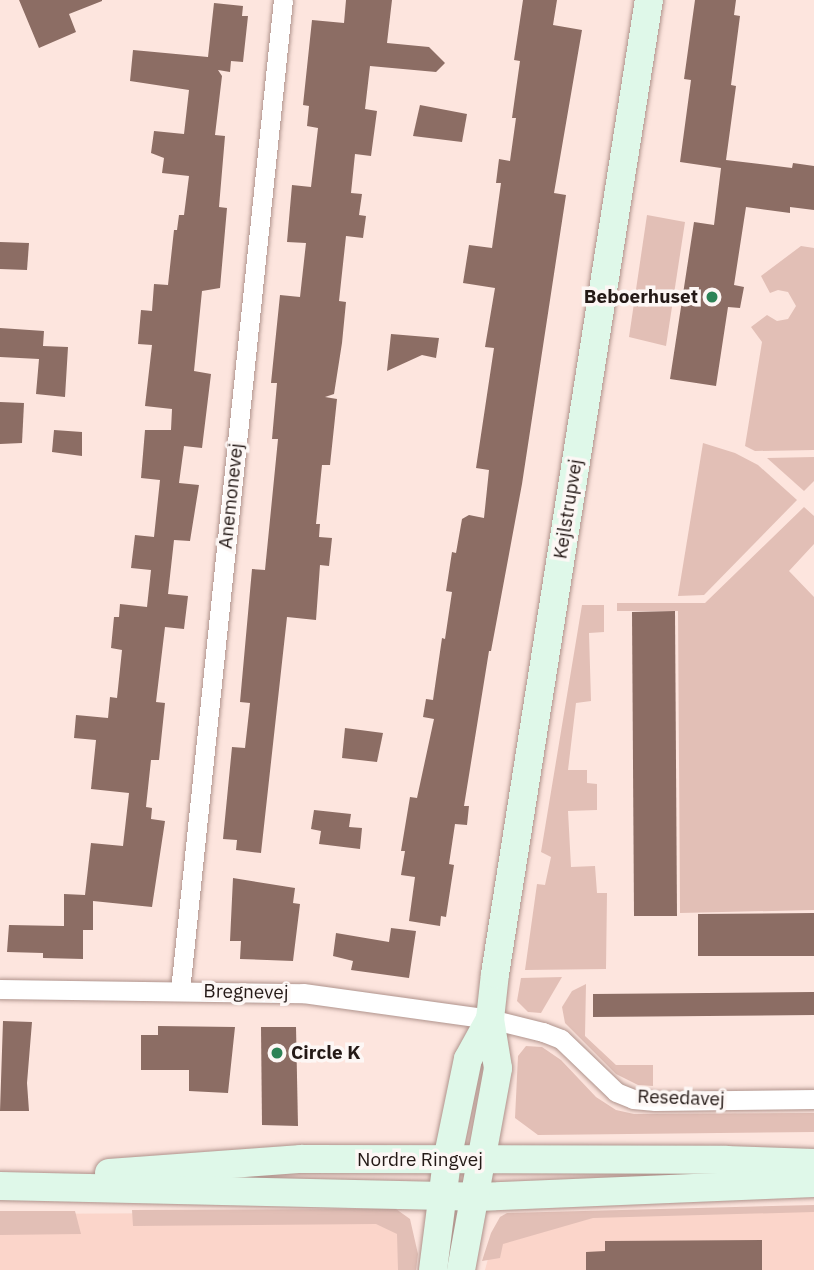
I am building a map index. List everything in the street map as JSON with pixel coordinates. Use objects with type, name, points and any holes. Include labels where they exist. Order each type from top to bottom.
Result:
[{"type":"main road","name":"Kejlstrupvej","points":[[461,1270],[477,1197],[498,1068],[490,1019],[649,0]]},
{"type":"main road","name":"Kejlstrupvej","points":[[433,1270],[447,1160],[468,1059],[490,1019]]},
{"type":"main road","name":"Nordre Ringvej","points":[[13,1186],[122,1171],[301,1159],[814,1163]]},
{"type":"main road","name":"Nordre Ringvej","points":[[13,1186],[477,1197],[814,1183]]},
{"type":"street","name":"Anemonevej","points":[[180,991],[284,0]]},
{"type":"street","name":"Bregnevej","points":[[0,989],[303,993],[490,1019]]},
{"type":"street","name":"Resedavej","points":[[490,1019],[561,1039],[616,1091],[633,1098],[655,1101],[814,1099]]},
{"type":"shaded area","points":[[647,215],[685,222],[666,346],[629,337]]},
{"type":"shaded area","points":[[801,246],[814,248],[814,450],[755,451],[745,446],[762,342],[751,327],[767,315],[777,321],[788,319],[796,306],[788,292],[778,290],[770,293],[761,276]]},
{"type":"shaded area","points":[[703,443],[735,453],[758,465],[797,500],[704,595],[678,596]]},
{"type":"shaded area","points":[[814,457],[814,481],[804,491],[767,458]]},
{"type":"shaded area","points":[[804,507],[814,516],[814,544],[789,571],[814,597],[814,910],[680,913],[678,611],[617,611],[617,603],[705,603]]},
{"type":"shaded area","points":[[582,605],[604,605],[604,632],[589,633],[591,701],[576,703],[568,770],[587,770],[587,783],[597,784],[597,810],[568,811],[571,867],[595,866],[597,893],[607,893],[606,969],[525,970],[537,884],[545,885],[551,857],[541,852]]},
{"type":"shaded area","points":[[562,977],[541,1013],[528,1012],[517,1001],[521,978]]},
{"type":"shaded area","points":[[586,984],[585,1036],[616,1065],[653,1065],[653,1086],[638,1085],[616,1074],[565,1023],[562,1007],[572,991]]},
{"type":"shaded area","points":[[526,1046],[542,1047],[561,1060],[596,1097],[616,1110],[634,1114],[814,1113],[814,1132],[538,1135],[515,1118],[518,1056]]},
{"type":"shaded area","points":[[814,1205],[814,1212],[593,1218],[503,1244],[500,1258],[482,1261],[491,1233],[500,1217],[507,1213]]},
{"type":"shaded area","points":[[814,1206],[814,1270],[485,1270],[496,1229],[506,1215]]},
{"type":"shaded area","points":[[396,1209],[410,1219],[418,1254],[416,1270],[398,1270],[397,1234],[376,1224],[133,1226],[132,1210]]},
{"type":"shaded area","points":[[0,1211],[75,1211],[81,1234],[0,1235]]},
{"type":"shaded area","points":[[392,1212],[412,1270],[0,1270],[0,1214]]},
{"type":"building","points":[[19,0],[102,1],[69,14],[76,32],[39,48]]},
{"type":"building","points":[[346,0],[392,0],[387,43],[429,47],[445,63],[436,72],[370,66],[365,109],[377,111],[371,156],[355,154],[351,193],[362,194],[359,215],[366,216],[363,238],[346,236],[339,301],[346,302],[342,343],[334,394],[325,397],[337,399],[330,465],[322,465],[316,524],[320,524],[319,537],[332,538],[329,566],[320,565],[316,620],[287,617],[261,853],[236,850],[237,840],[223,839],[232,747],[245,748],[250,703],[240,702],[252,569],[265,570],[278,439],[272,439],[277,383],[271,383],[280,295],[300,297],[306,243],[287,242],[292,185],[311,187],[318,128],[307,126],[309,106],[303,105],[312,20],[344,23]]},
{"type":"building","points":[[523,0],[557,0],[553,25],[582,30],[554,193],[566,195],[522,484],[489,651],[464,806],[469,806],[467,825],[455,824],[449,864],[454,865],[446,917],[441,916],[440,926],[409,921],[415,877],[401,875],[405,851],[401,851],[410,797],[417,798],[434,719],[423,717],[426,699],[433,700],[442,638],[445,639],[452,592],[446,591],[452,552],[456,553],[462,519],[469,515],[484,518],[489,470],[476,468],[494,348],[485,347],[495,288],[463,283],[469,245],[492,248],[501,183],[496,183],[499,159],[510,161],[516,118],[512,118],[520,61],[514,60]]},
{"type":"building","points":[[695,0],[736,0],[734,15],[740,16],[731,85],[736,86],[726,160],[792,168],[793,163],[814,166],[814,210],[790,207],[790,213],[746,207],[734,285],[744,287],[740,308],[728,307],[716,386],[670,379],[694,222],[714,225],[721,168],[680,162],[691,80],[684,79]]},
{"type":"building","points":[[214,3],[243,6],[242,16],[248,16],[243,62],[231,61],[230,72],[218,70],[222,76],[215,135],[225,136],[219,207],[227,208],[220,288],[202,291],[194,371],[211,374],[202,448],[184,446],[179,483],[199,485],[190,541],[174,540],[168,594],[188,596],[184,629],[165,627],[156,702],[165,703],[159,760],[151,760],[146,807],[152,808],[151,819],[165,821],[152,907],[93,901],[93,930],[83,930],[83,959],[43,958],[43,953],[7,952],[9,925],[64,926],[64,894],[85,895],[91,843],[123,846],[129,793],[91,789],[96,740],[74,738],[76,715],[108,718],[110,697],[117,698],[122,650],[111,648],[114,617],[119,617],[120,604],[147,607],[151,570],[131,568],[135,535],[154,537],[160,480],[141,478],[145,430],[171,430],[172,409],[145,406],[152,345],[138,344],[141,310],[152,311],[154,284],[168,285],[174,230],[177,230],[179,215],[184,215],[189,176],[162,173],[164,158],[151,153],[154,131],[184,134],[189,90],[130,81],[133,50],[208,57]]},
{"type":"building","points":[[420,105],[467,114],[462,142],[413,136]]},
{"type":"building","points":[[0,242],[29,243],[27,270],[0,269]]},
{"type":"building","points":[[0,328],[44,331],[43,346],[68,347],[65,397],[36,394],[39,359],[0,357]]},
{"type":"building","points":[[391,334],[439,338],[436,358],[422,355],[387,371]]},
{"type":"building","points":[[0,402],[24,403],[22,443],[0,444]]},
{"type":"building","points":[[54,430],[82,432],[82,456],[52,452]]},
{"type":"building","points":[[675,611],[677,916],[634,916],[632,612]]},
{"type":"building","points":[[345,728],[383,733],[377,762],[342,758]]},
{"type":"building","points":[[314,810],[351,814],[349,827],[362,828],[360,849],[319,844],[321,831],[311,829]]},
{"type":"building","points":[[233,878],[295,888],[293,903],[300,904],[293,961],[240,959],[241,941],[230,941]]},
{"type":"building","points":[[814,913],[814,956],[698,956],[698,914]]},
{"type":"building","points":[[391,928],[416,931],[409,978],[351,970],[353,961],[333,956],[336,933],[389,942]]},
{"type":"building","points":[[814,992],[814,1015],[593,1017],[593,994]]},
{"type":"building","points":[[3,1021],[32,1022],[27,1083],[29,1111],[0,1111]]},
{"type":"building","points":[[158,1026],[235,1027],[228,1093],[189,1091],[189,1070],[141,1070],[141,1035],[158,1035]]},
{"type":"building","points":[[261,1027],[296,1027],[298,1126],[262,1125]]},
{"type":"building","points":[[762,1240],[762,1270],[586,1270],[586,1252],[605,1251],[605,1241]]},
{"type":"place","name":"Beboerhuset","points":[[712,297]]},
{"type":"place","name":"Circle K","points":[[277,1053]]}]
